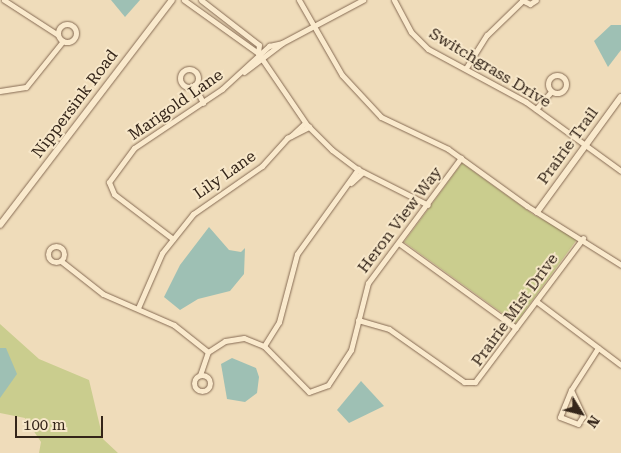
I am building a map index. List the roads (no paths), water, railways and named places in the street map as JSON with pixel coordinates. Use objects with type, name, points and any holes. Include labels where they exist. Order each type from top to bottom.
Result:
[{"type":"street","points":[[4,0],[58,35],[63,41]]},
{"type":"street","name":"Nippersink Road","points":[[0,225],[172,0]]},
{"type":"street","points":[[184,0],[265,60],[307,125],[361,171],[428,205]]},
{"type":"street","points":[[201,0],[259,45],[256,53]]},
{"type":"street","points":[[299,0],[360,99],[381,117],[461,158],[537,212],[583,238],[621,265]]},
{"type":"street","points":[[244,72],[265,60],[282,43],[363,0]]},
{"type":"street","name":"Switchgrass Drive","points":[[394,0],[420,41],[536,109],[621,171]]},
{"type":"street","points":[[466,68],[487,35],[522,0],[536,0]]},
{"type":"street","points":[[0,91],[26,87],[63,41],[75,38],[74,26],[63,25],[58,35]]},
{"type":"street","name":"Marigold Lane","points":[[172,239],[114,194],[110,182],[134,148],[203,103],[244,72],[256,53],[275,42],[282,43]]},
{"type":"street","points":[[194,86],[203,103]]},
{"type":"street","points":[[536,109],[552,92]]},
{"type":"street","name":"Prairie Trail","points":[[537,212],[621,97]]},
{"type":"street","name":"Lily Lane","points":[[138,308],[172,239],[199,208],[262,166],[291,136],[307,125]]},
{"type":"street","name":"Heron View Way","points":[[264,346],[287,374],[316,393],[328,385],[347,360],[368,283],[400,244],[461,158]]},
{"type":"street","points":[[200,375],[208,352],[225,341],[244,338],[264,346],[279,322],[297,254],[361,171]]},
{"type":"street","name":"Prairie Mist Drive","points":[[358,320],[389,329],[470,383],[480,379],[583,238]]},
{"type":"street","points":[[400,244],[516,328]]},
{"type":"street","points":[[61,261],[103,294],[174,325],[208,352]]},
{"type":"street","points":[[536,301],[621,365]]},
{"type":"street","points":[[571,390],[582,416],[578,424],[560,417],[571,390],[598,348]]},
{"type":"water","points":[[111,0],[140,0],[125,17]]},
{"type":"water","points":[[611,25],[621,25],[621,50],[608,67],[594,41]]},
{"type":"water","points":[[209,227],[229,250],[241,252],[245,248],[244,274],[230,291],[198,299],[180,310],[164,297],[180,265]]},
{"type":"water","points":[[0,348],[6,348],[17,374],[0,398]]},
{"type":"water","points":[[232,358],[256,368],[259,377],[257,393],[245,402],[227,399],[221,364]]},
{"type":"water","points":[[361,381],[384,406],[349,423],[337,410]]}]
